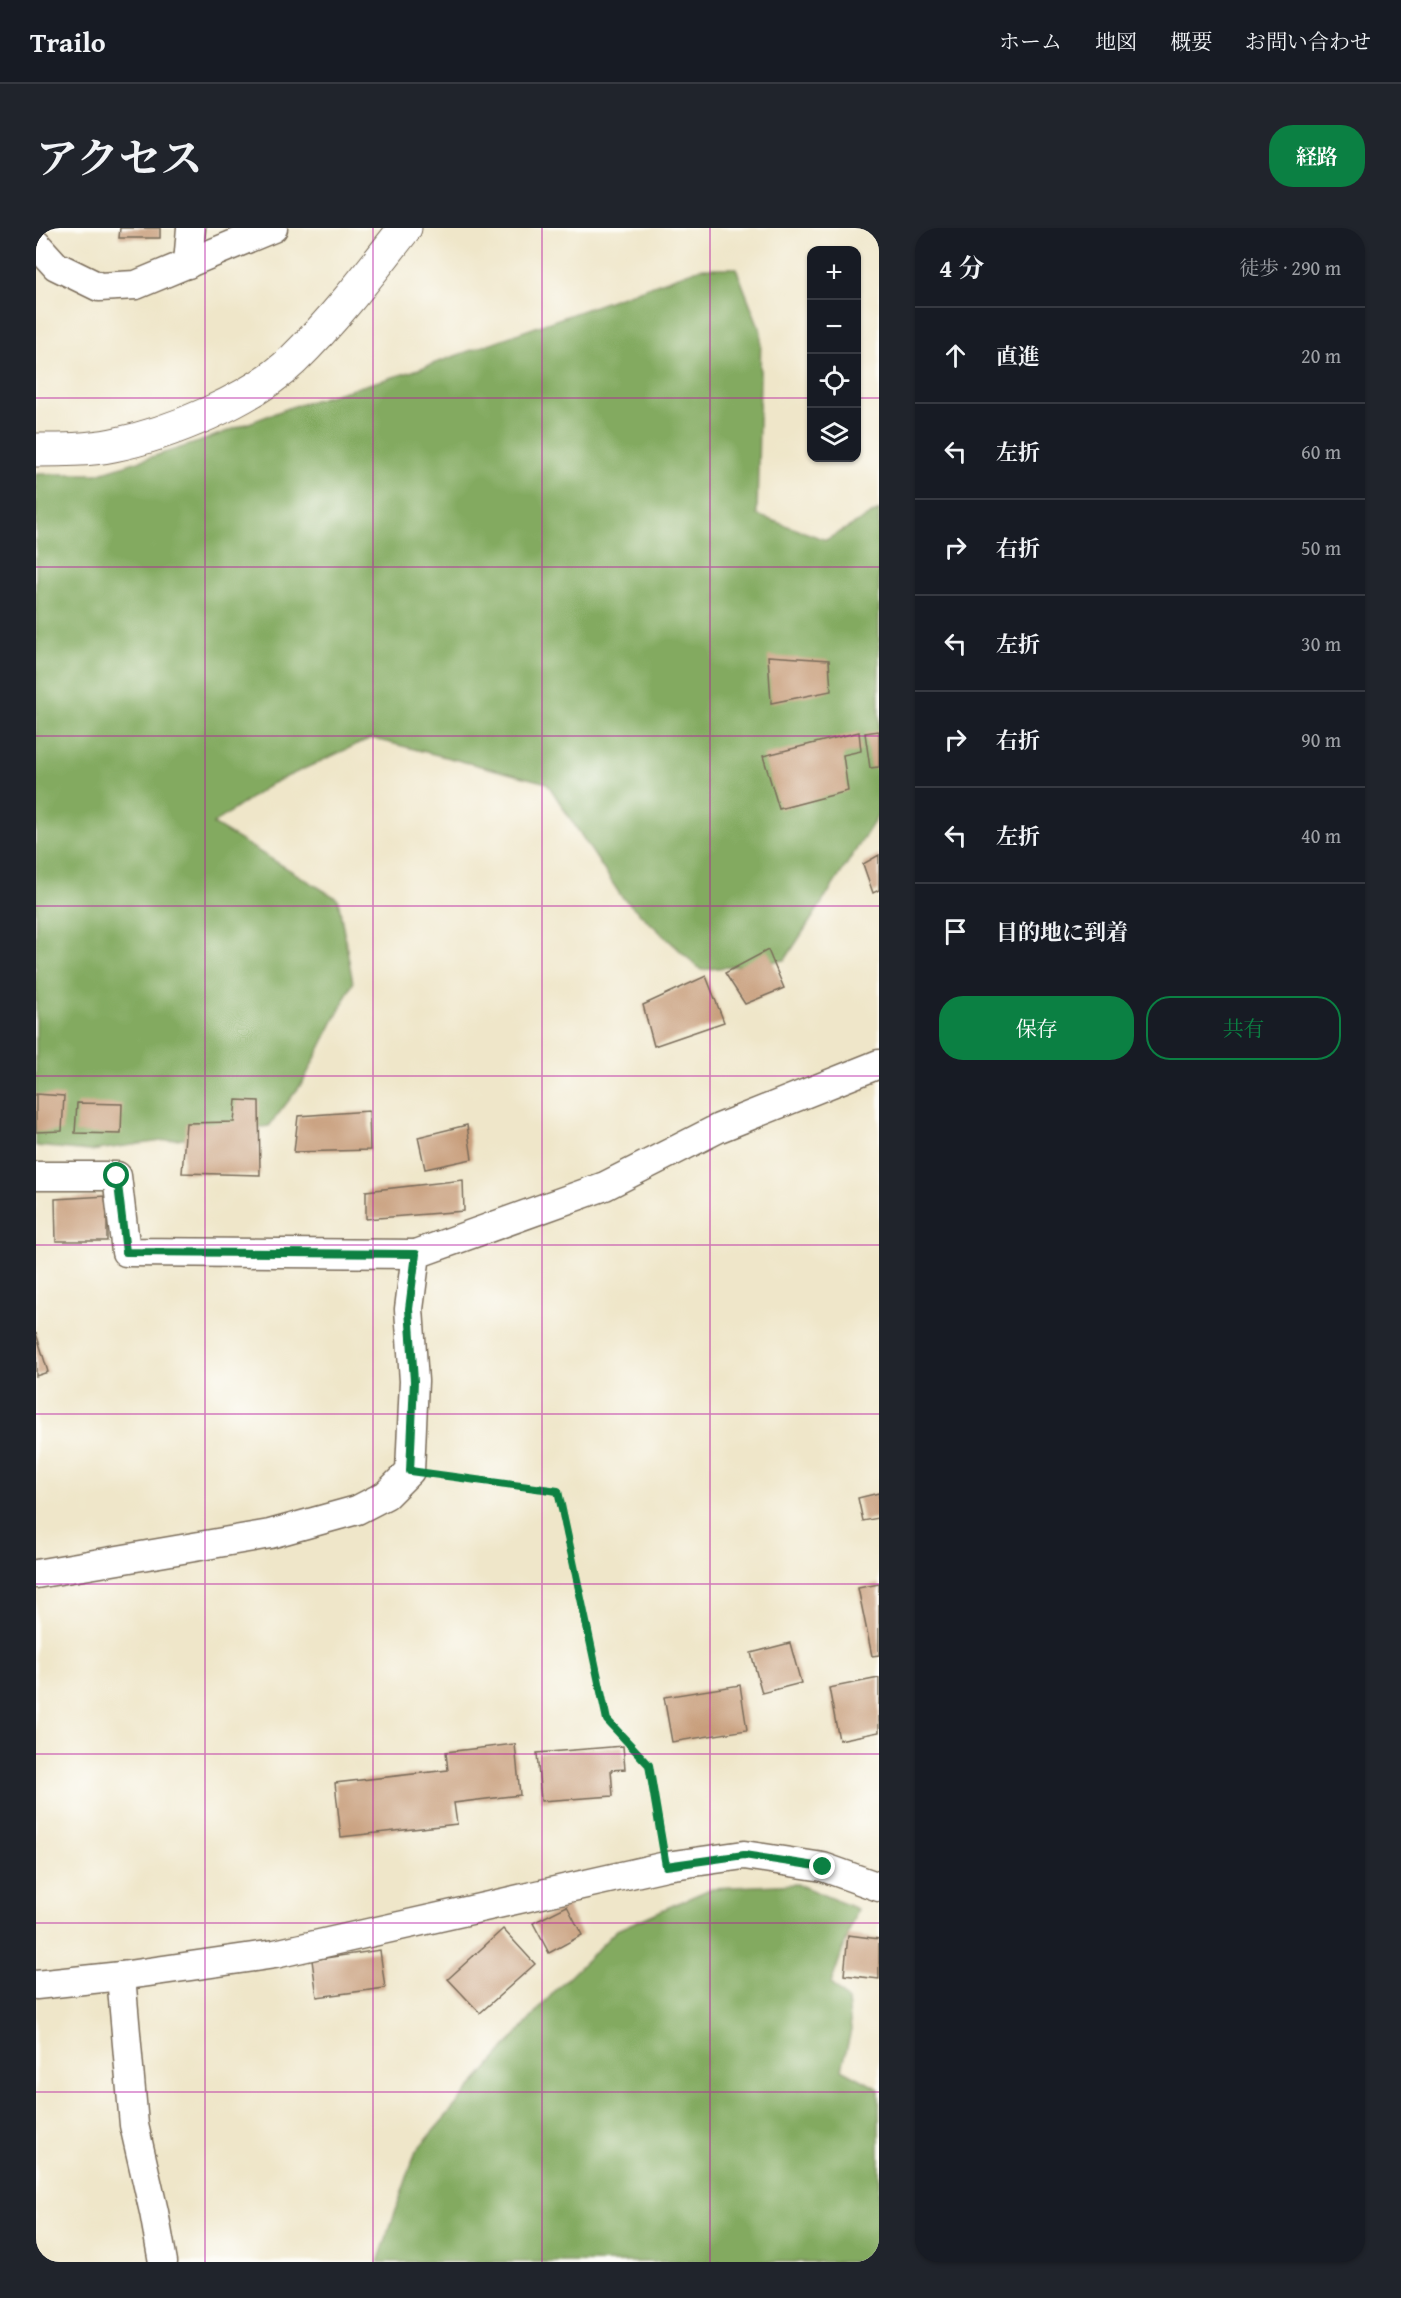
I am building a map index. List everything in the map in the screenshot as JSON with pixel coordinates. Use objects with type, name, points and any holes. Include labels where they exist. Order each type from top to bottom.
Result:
[{"type":"street","points":[[188,264],[191,228]]},
{"type":"street","points":[[36,244],[56,266],[99,286],[136,285],[273,228]]},
{"type":"street","points":[[36,450],[111,446],[143,438],[184,424],[235,400],[291,362],[340,309],[405,228]]},
{"type":"street","points":[[36,1176],[117,1176],[126,1252],[416,1254],[605,1186],[719,1128],[879,1064]]},
{"type":"street","points":[[36,1574],[270,1534],[357,1510],[386,1494],[410,1471],[414,1381],[409,1309],[416,1254]]},
{"type":"street","points":[[36,1985],[121,1976],[275,1954],[666,1866],[744,1855],[823,1867],[879,1887]]},
{"type":"street","points":[[121,1976],[134,2126],[163,2262]]},
{"type":"path","points":[[410,1471],[558,1491],[607,1720],[649,1765],[666,1866]]},
{"type":"green space","points":[[701,268],[736,268],[761,332],[757,515],[826,540],[879,510],[879,814],[785,960],[701,970],[621,896],[547,783],[371,738],[271,784],[213,824],[338,899],[353,983],[303,1082],[269,1126],[90,1151],[36,1146],[36,474],[97,474],[199,442],[291,407],[410,372]]},
{"type":"green space","points":[[797,1884],[857,1909],[831,1984],[848,2001],[851,2030],[842,2069],[879,2089],[879,2262],[378,2262],[416,2151],[553,1993],[617,1930],[712,1888]]},
{"type":"building","points":[[120,228],[160,228],[160,238],[119,238]]},
{"type":"building","points":[[768,656],[829,660],[831,691],[771,703]]},
{"type":"building","points":[[879,731],[879,767],[870,768],[865,733]]},
{"type":"building","points":[[859,732],[861,751],[843,755],[848,791],[779,809],[763,756]]},
{"type":"building","points":[[879,855],[879,890],[873,893],[863,864]]},
{"type":"building","points":[[768,950],[784,988],[745,1004],[725,973]]},
{"type":"building","points":[[706,976],[724,1022],[654,1046],[643,1005]]},
{"type":"building","points":[[36,1094],[64,1096],[62,1131],[36,1132]]},
{"type":"building","points":[[236,1100],[259,1101],[260,1175],[182,1173],[186,1123],[234,1122]]},
{"type":"building","points":[[77,1103],[122,1104],[121,1134],[75,1133]]},
{"type":"building","points":[[369,1111],[370,1150],[294,1152],[298,1116]]},
{"type":"building","points":[[467,1125],[472,1159],[425,1169],[418,1137]]},
{"type":"building","points":[[463,1180],[464,1211],[366,1219],[366,1191]]},
{"type":"building","points":[[107,1196],[107,1241],[56,1241],[55,1199]]},
{"type":"building","points":[[36,1333],[48,1372],[36,1376]]},
{"type":"building","points":[[879,1493],[879,1518],[863,1521],[858,1498]]},
{"type":"building","points":[[879,1584],[879,1655],[872,1656],[858,1588]]},
{"type":"building","points":[[790,1643],[801,1683],[762,1693],[751,1653]]},
{"type":"building","points":[[879,1678],[879,1732],[839,1740],[829,1688]]},
{"type":"building","points":[[740,1685],[747,1730],[672,1742],[664,1697]]},
{"type":"building","points":[[515,1744],[520,1795],[454,1803],[457,1824],[341,1837],[335,1783],[448,1770],[446,1752]]},
{"type":"building","points":[[623,1746],[625,1769],[611,1770],[613,1796],[541,1801],[537,1753]]},
{"type":"building","points":[[567,1906],[582,1935],[549,1953],[533,1923]]},
{"type":"building","points":[[503,1929],[535,1964],[480,2013],[448,1979]]},
{"type":"building","points":[[848,1935],[879,1939],[879,1979],[844,1975]]},
{"type":"building","points":[[380,1950],[385,1988],[317,1997],[312,1960]]},
{"type":"route","points":[[117,1176],[126,1252],[416,1254],[409,1309],[414,1381],[410,1471],[558,1491],[607,1720],[649,1765],[666,1866],[744,1855],[823,1867]]}]
